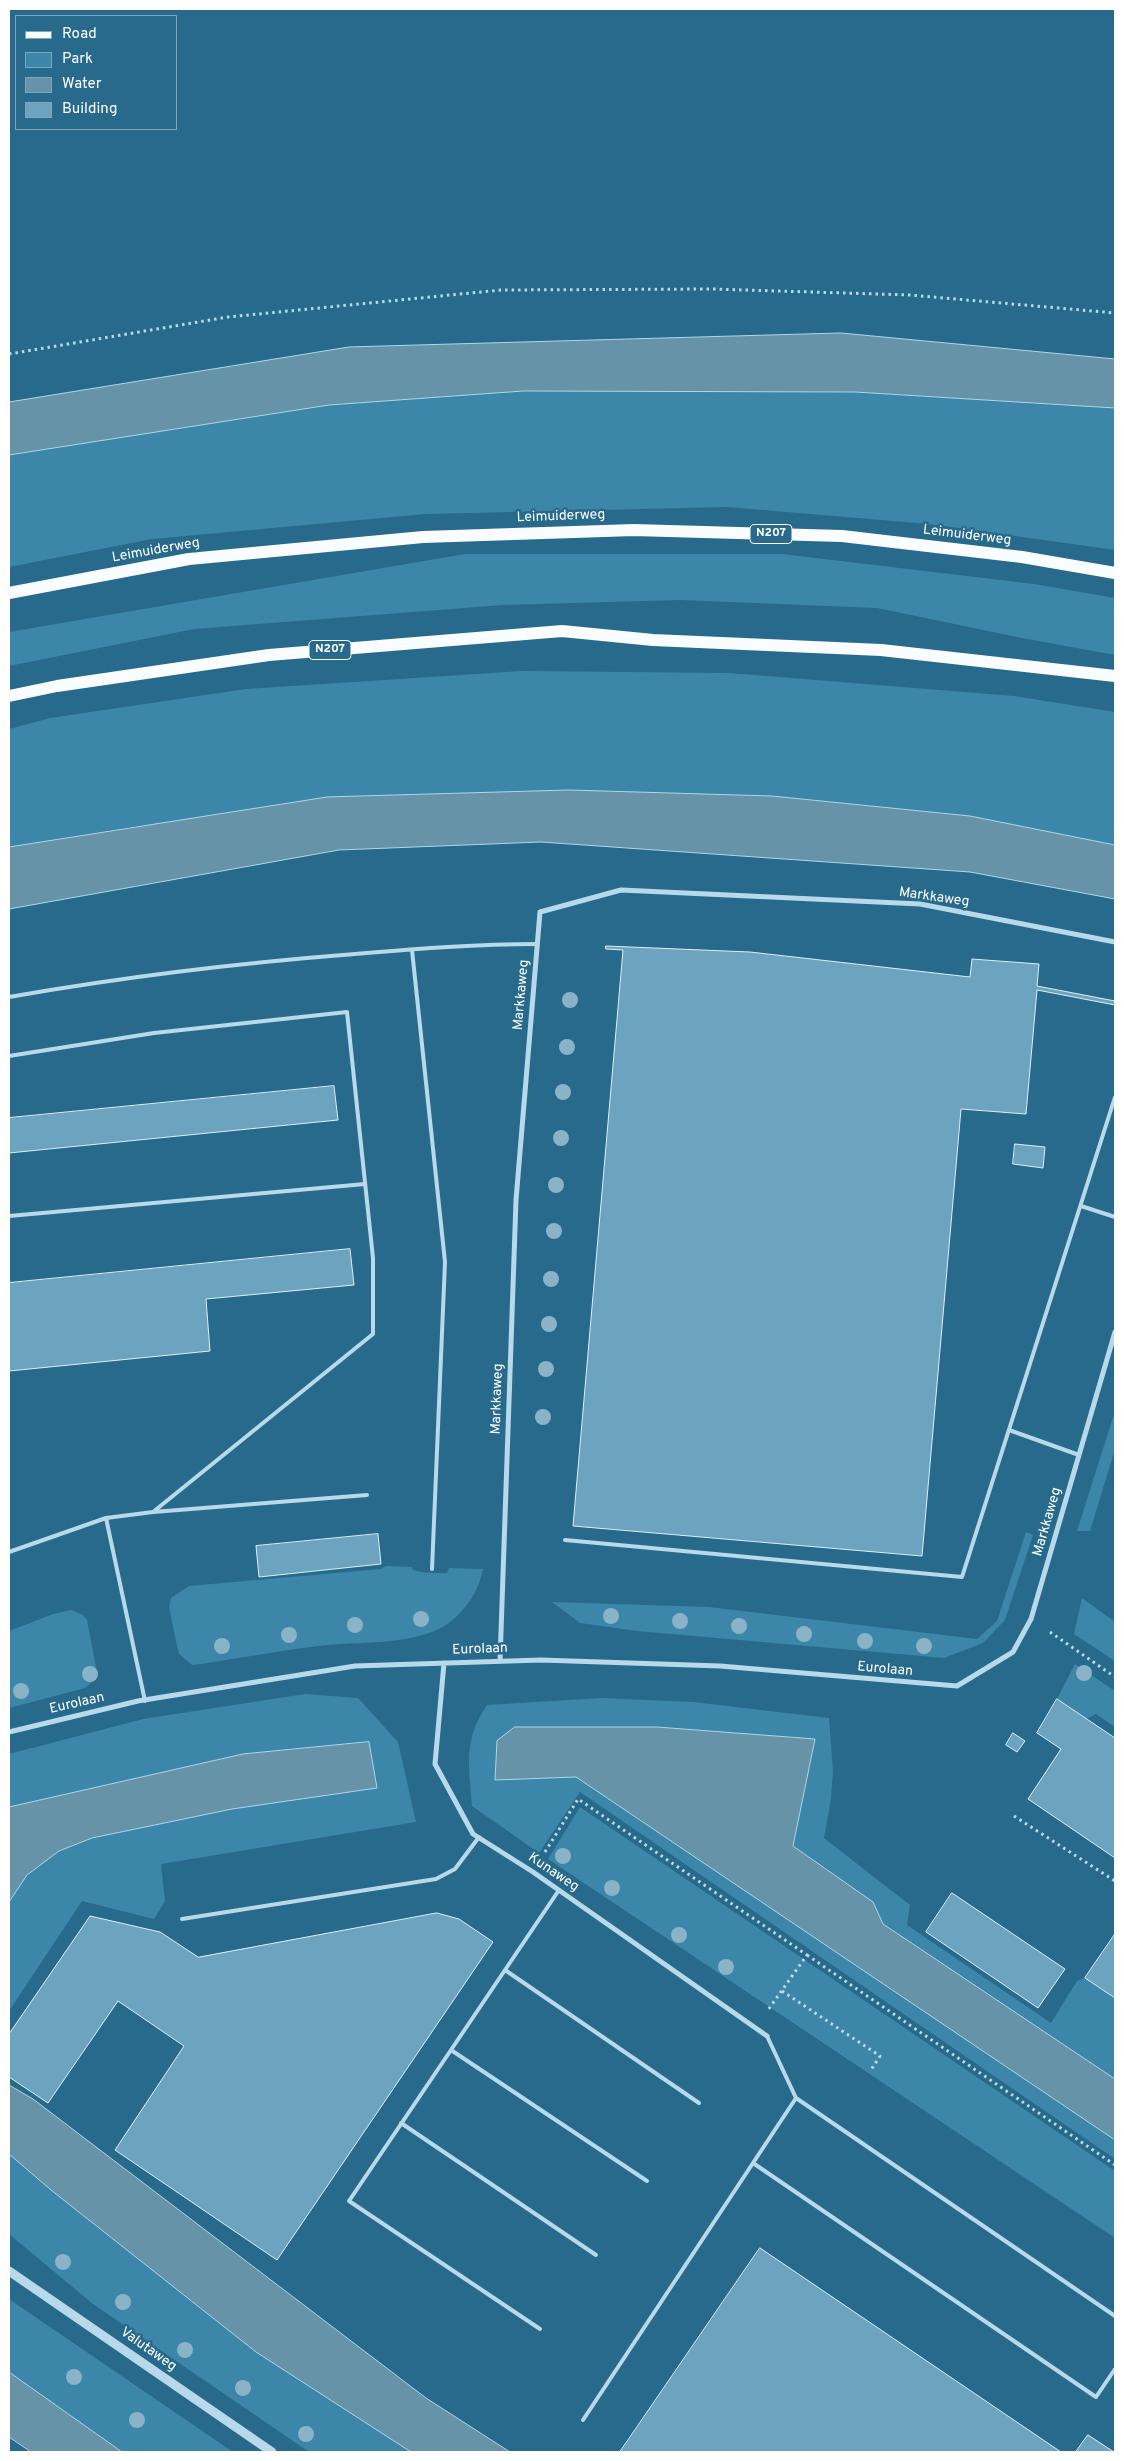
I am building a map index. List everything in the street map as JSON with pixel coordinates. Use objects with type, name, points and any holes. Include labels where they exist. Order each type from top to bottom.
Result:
[{"type":"main road","name":"Leimuiderweg","points":[[9,593],[198,558],[423,537],[634,530],[842,536],[1022,557],[1115,573]]},
{"type":"main road","name":"N207","points":[[9,696],[57,686],[269,655],[562,631],[653,640],[881,650],[1115,676]]},
{"type":"street","name":"Markkaweg","points":[[500,1661],[516,1200],[540,912],[621,890],[920,904],[1115,942]]},
{"type":"street","name":"Markkaweg","points":[[957,1686],[1013,1652],[1031,1619],[1115,1332]]},
{"type":"street","name":"Eurolaan","points":[[9,1732],[145,1700],[355,1666],[541,1660],[720,1666],[957,1686]]},
{"type":"street","name":"Kunaweg","points":[[444,1663],[435,1764],[473,1834],[533,1872],[767,2036]]},
{"type":"street","name":"Valutaweg","points":[[9,2271],[272,2452]]},
{"type":"lane","points":[[9,998],[67,987],[175,972],[292,959],[478,944],[537,944]]},
{"type":"lane","points":[[412,950],[445,1262],[432,1568]]},
{"type":"lane","points":[[9,1056],[154,1033],[347,1012],[373,1258],[372,1334],[153,1512]]},
{"type":"lane","points":[[565,1540],[962,1577],[1115,1097]]},
{"type":"lane","points":[[9,1216],[365,1184]]},
{"type":"lane","points":[[1081,1206],[1115,1217]]},
{"type":"lane","points":[[1009,1430],[1079,1455]]},
{"type":"lane","points":[[9,1552],[106,1518],[153,1512],[367,1495]]},
{"type":"lane","points":[[106,1518],[145,1700]]},
{"type":"lane","points":[[182,1919],[436,1879],[456,1870],[479,1837]]},
{"type":"lane","points":[[540,2328],[350,2201],[559,1890]]},
{"type":"lane","points":[[505,1970],[698,2103]]},
{"type":"lane","points":[[767,2036],[796,2098],[1115,2316]]},
{"type":"lane","points":[[451,2050],[647,2181]]},
{"type":"lane","points":[[583,2420],[796,2098]]},
{"type":"lane","points":[[401,2124],[596,2255]]},
{"type":"lane","points":[[753,2163],[1096,2397],[1115,2368]]},
{"type":"path","points":[[9,354],[228,316],[501,290],[712,290],[910,295],[1115,313]]},
{"type":"path","points":[[1031,1619],[1115,1677]]},
{"type":"path","points":[[533,1872],[578,1799],[1115,2165]]},
{"type":"path","points":[[1014,1816],[1115,1882]]},
{"type":"path","points":[[756,2028],[807,1955]]},
{"type":"path","points":[[782,1991],[880,2056],[871,2070]]},
{"type":"green space","points":[[523,391],[855,392],[1115,408],[1115,550],[929,524],[727,507],[426,514],[152,539],[9,567],[9,455],[329,405]]},
{"type":"green space","points":[[465,554],[782,554],[1034,584],[1115,598],[1115,655],[877,608],[680,600],[503,605],[194,629],[9,666],[9,632]]},
{"type":"green space","points":[[522,671],[729,673],[1014,696],[1115,712],[1115,845],[970,816],[772,796],[137,826],[9,847],[9,729],[50,718],[246,689]]},
{"type":"green space","points":[[1115,1411],[1115,1449],[1090,1531],[1077,1531]]},
{"type":"green space","points":[[1026,1532],[1033,1535],[1005,1620],[983,1643],[944,1658],[637,1631],[580,1623],[552,1602],[709,1607],[977,1639],[997,1621]]},
{"type":"green space","points":[[386,1566],[412,1567],[413,1570],[430,1573],[447,1573],[449,1568],[483,1569],[475,1593],[465,1607],[453,1620],[433,1632],[401,1640],[318,1646],[192,1665],[179,1654],[169,1607],[171,1598],[189,1586],[381,1569]]},
{"type":"green space","points":[[1082,1598],[1115,1622],[1115,1661],[1074,1634]]},
{"type":"green space","points":[[71,1610],[83,1615],[87,1620],[97,1672],[91,1683],[85,1688],[9,1708],[9,1631],[53,1614]]},
{"type":"green space","points":[[1075,1664],[1115,1691],[1115,1727],[1096,1714],[1086,1719],[1057,1699]]},
{"type":"green space","points":[[305,1694],[358,1698],[398,1742],[416,1822],[161,1864],[165,1901],[154,1919],[82,1901],[9,2011],[9,1902],[27,1875],[59,1851],[92,1838],[232,1809],[377,1788],[369,1742],[243,1754],[9,1807],[9,1754],[143,1719]]},
{"type":"green space","points":[[601,1698],[693,1702],[829,1718],[833,1771],[831,1799],[824,1838],[910,1905],[907,1925],[1051,2023],[1077,1981],[1085,1978],[1115,1998],[1115,2079],[883,1924],[873,1902],[793,1846],[815,1739],[657,1727],[515,1727],[495,1780],[576,1777],[1115,2140],[1115,2159],[580,1792],[539,1853],[472,1806],[469,1753],[474,1730],[487,1705]]},
{"type":"green space","points":[[580,1807],[1115,2171],[1115,2238],[548,1859]]},
{"type":"green space","points":[[9,2154],[51,2190],[256,2352],[411,2452],[309,2452],[93,2304],[9,2234]]},
{"type":"green space","points":[[9,2299],[233,2452],[122,2452],[9,2372]]},
{"type":"water","points":[[841,333],[1115,359],[1115,408],[855,392],[523,391],[329,405],[9,455],[9,402],[349,347]]},
{"type":"water","points":[[569,790],[772,796],[970,816],[1115,845],[1115,899],[970,872],[541,842],[339,850],[9,909],[9,847],[327,797]]},
{"type":"water","points":[[515,1727],[657,1727],[815,1739],[793,1846],[873,1902],[883,1924],[1115,2079],[1115,2140],[576,1777],[495,1780],[497,1741]]},
{"type":"water","points":[[369,1742],[377,1788],[232,1809],[92,1838],[59,1851],[27,1875],[9,1902],[9,1807],[243,1754]]},
{"type":"water","points":[[9,2085],[33,2099],[426,2398],[510,2452],[411,2452],[256,2352],[51,2190],[9,2154]]},
{"type":"water","points":[[9,2372],[122,2452],[31,2452],[9,2437]]},
{"type":"building","points":[[606,946],[750,952],[970,977],[972,959],[1039,964],[1037,986],[1115,1001],[1115,1005],[1037,990],[1026,1114],[961,1109],[922,1556],[573,1526],[623,950],[606,949]]},
{"type":"building","points":[[334,1086],[338,1120],[9,1153],[9,1118]]},
{"type":"building","points":[[1015,1144],[1045,1147],[1043,1168],[1013,1164]]},
{"type":"building","points":[[350,1249],[354,1285],[206,1299],[210,1351],[9,1371],[9,1283]]},
{"type":"building","points":[[378,1534],[381,1564],[259,1577],[256,1546]]},
{"type":"building","points":[[1057,1699],[1115,1738],[1115,1858],[1028,1799],[1061,1749],[1037,1733]]},
{"type":"building","points":[[1013,1733],[1025,1741],[1017,1752],[1006,1745]]},
{"type":"building","points":[[952,1893],[1065,1969],[1038,2008],[926,1932]]},
{"type":"building","points":[[437,1913],[459,1919],[493,1942],[277,2260],[115,2150],[184,2046],[118,2001],[48,2103],[9,2077],[9,2034],[90,1916],[160,1932],[198,1957]]},
{"type":"building","points":[[1115,1934],[1115,1998],[1085,1978]]},
{"type":"building","points":[[760,2248],[1061,2452],[620,2452]]},
{"type":"building","points":[[1088,2435],[1114,2452],[1076,2452]]}]
